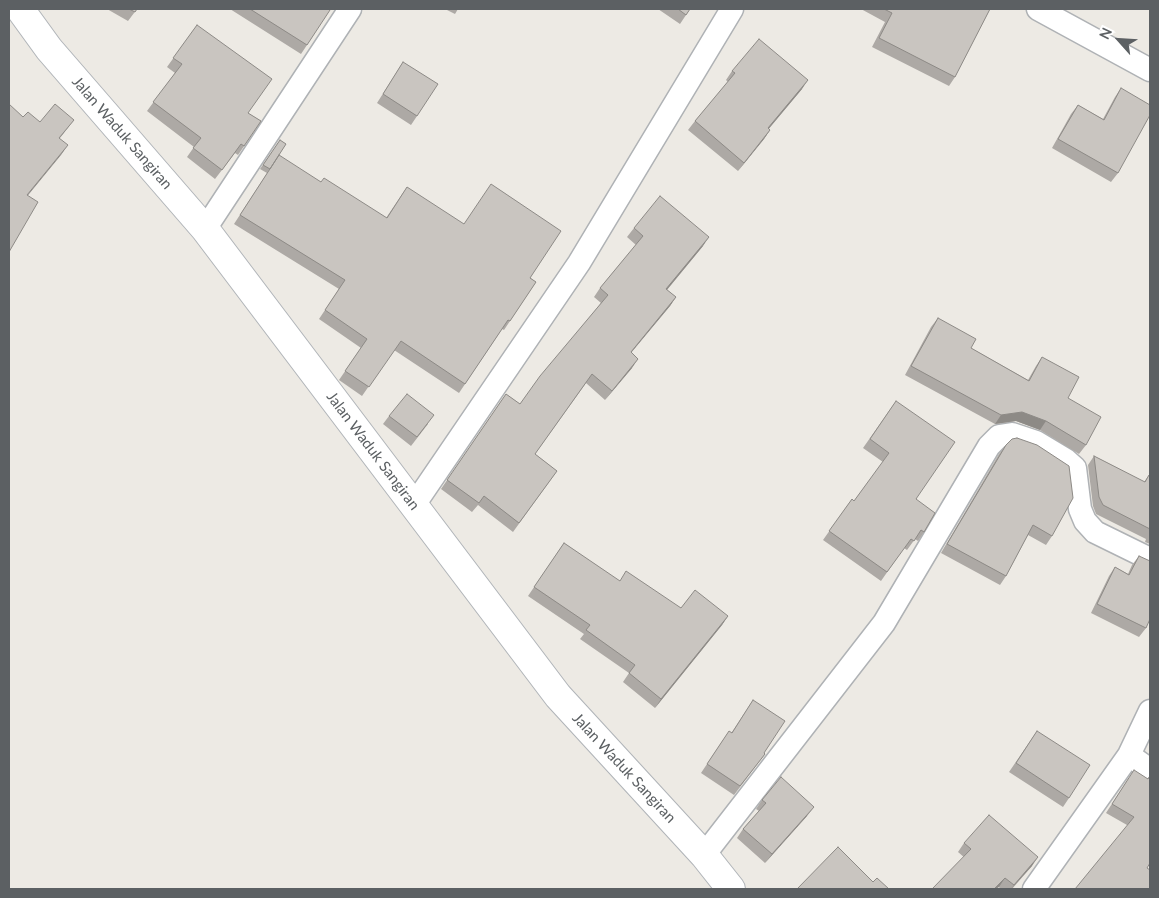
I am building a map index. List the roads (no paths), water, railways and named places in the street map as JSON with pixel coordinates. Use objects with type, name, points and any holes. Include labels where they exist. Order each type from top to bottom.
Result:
[{"type":"street","name":"Jalan Waduk Sangiran","points":[[20,9],[49,49],[205,229],[558,696],[704,855],[731,889]]},
{"type":"street","points":[[205,229],[350,9]]},
{"type":"street","points":[[414,504],[579,263],[732,9]]},
{"type":"street","points":[[1038,9],[1150,70]]},
{"type":"street","points":[[704,855],[884,623],[989,446],[999,436],[1012,434],[1036,442],[1066,460],[1075,468],[1080,509],[1086,521],[1095,532],[1150,559]]},
{"type":"street","points":[[1034,889],[1129,755],[1150,711]]},
{"type":"street","points":[[1129,755],[1150,770]]}]
